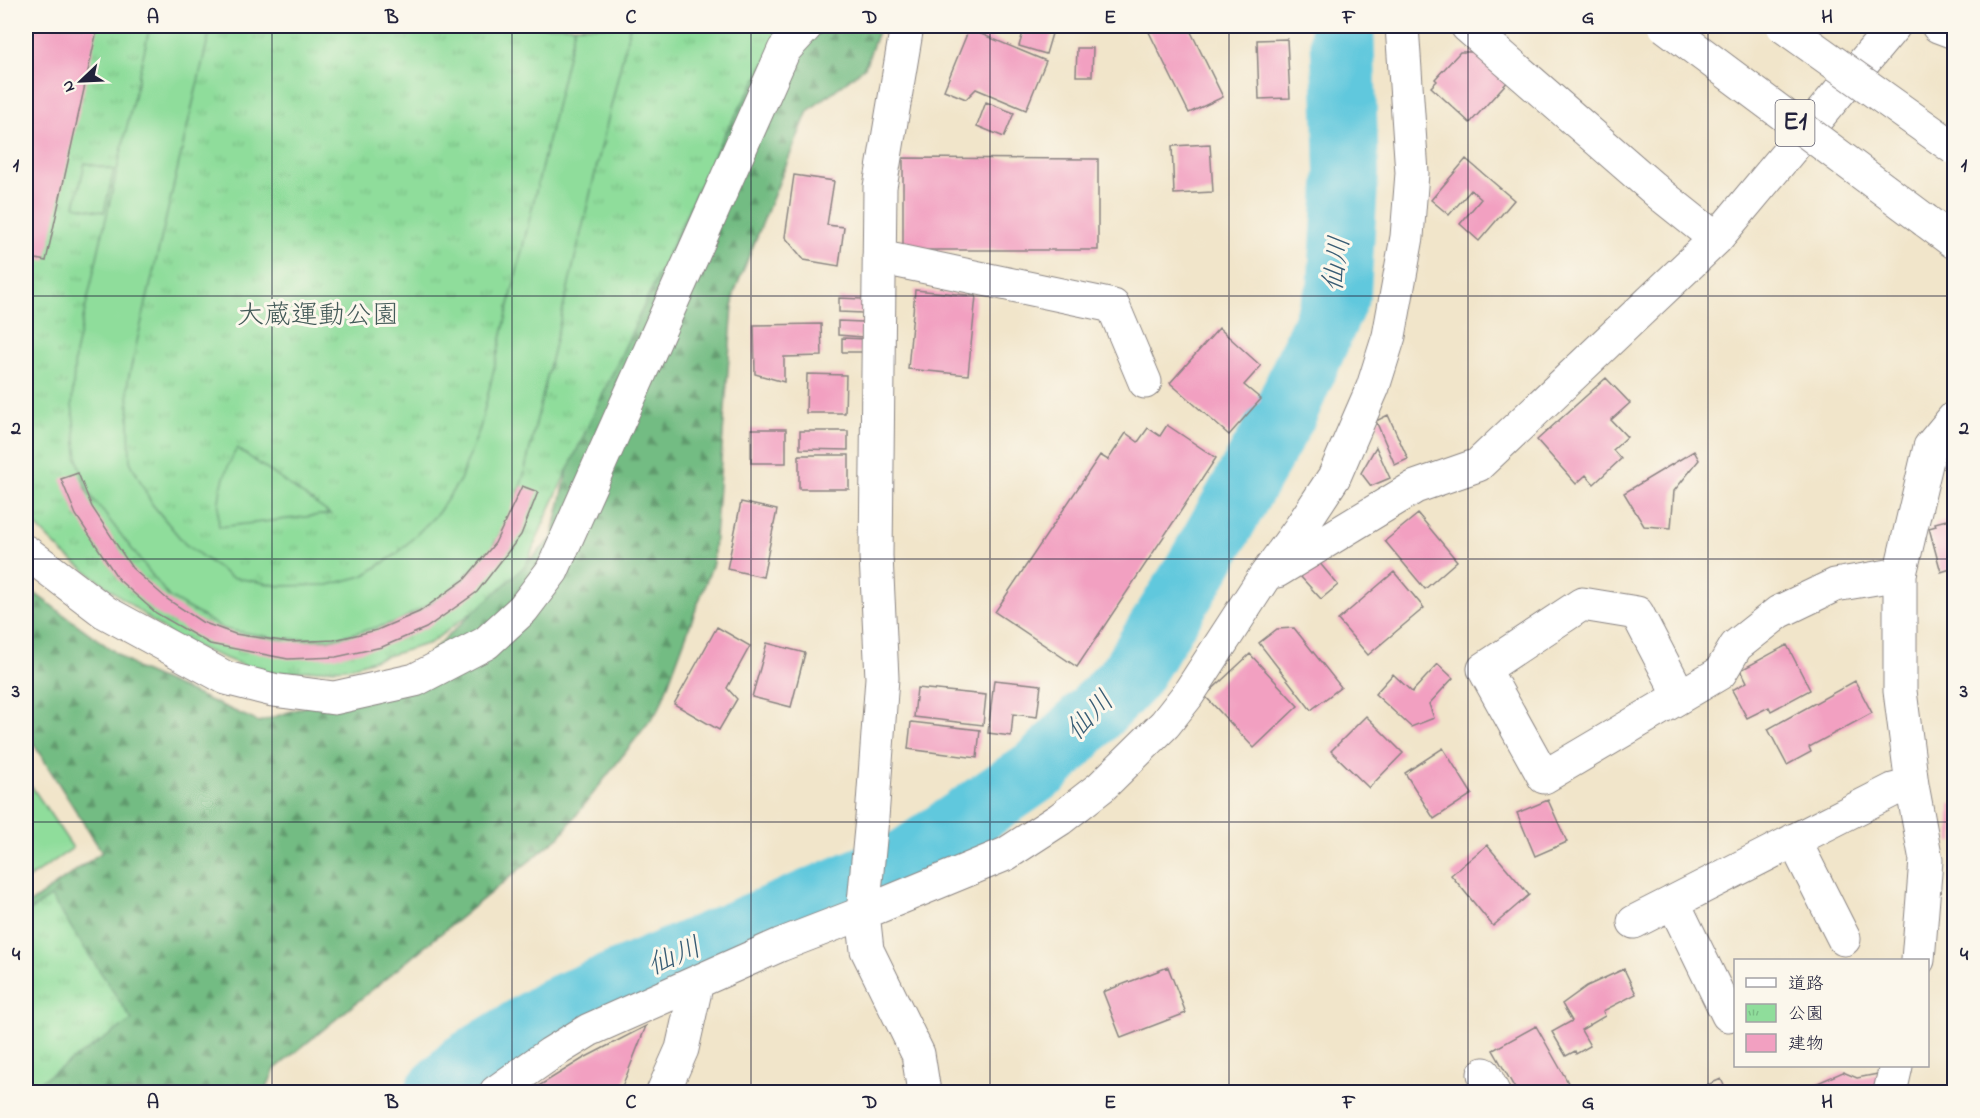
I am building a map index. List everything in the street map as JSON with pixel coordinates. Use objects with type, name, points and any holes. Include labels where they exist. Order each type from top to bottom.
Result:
[{"type":"main road","points":[[26,552],[105,612],[226,678],[273,690],[334,698],[414,680],[486,643],[523,609],[552,571],[784,50],[806,26]]},
{"type":"main road","points":[[907,26],[880,187],[876,556],[882,678],[863,913],[867,950],[918,1054],[924,1092]]},
{"type":"main road","points":[[1467,26],[1661,195],[1716,239]]},
{"type":"main road","name":"E1","points":[[1665,26],[1954,242]]},
{"type":"main road","points":[[1783,26],[1954,148]]},
{"type":"main road","points":[[1263,579],[1415,487],[1478,465],[1716,239],[1894,26]]},
{"type":"main road","points":[[1938,26],[1954,32]]},
{"type":"main road","points":[[496,1092],[550,1053],[589,1030],[780,945],[1006,854],[1060,819],[1101,787],[1166,724],[1334,477],[1369,397],[1389,336],[1407,237],[1412,173],[1409,33]]},
{"type":"main road","points":[[879,257],[1113,306],[1145,382]]},
{"type":"main road","points":[[1918,959],[1940,860],[1912,785],[1900,691],[1900,574],[1930,447],[1954,418]]},
{"type":"main road","points":[[1680,696],[1637,613],[1582,604],[1484,669],[1544,777],[1720,673],[1736,646],[1779,612],[1835,585],[1900,574]]},
{"type":"main road","points":[[1634,922],[1893,789],[1912,785]]},
{"type":"main road","points":[[1794,840],[1844,939]]},
{"type":"main road","points":[[1673,902],[1728,1015]]},
{"type":"main road","points":[[663,1092],[682,1049],[698,982]]},
{"type":"main road","points":[[1890,1092],[1896,1067]]},
{"type":"green space","name":"大蔵運動公園","points":[[26,26],[787,26],[720,142],[549,510],[526,565],[482,605],[430,643],[347,668],[265,674],[176,639],[64,554],[26,516]]},
{"type":"green space","points":[[150,26],[211,26],[128,380],[130,461],[152,504],[185,544],[231,577],[280,586],[328,585],[363,576],[397,554],[438,513],[460,480],[480,428],[575,26],[630,26],[523,478],[512,513],[487,556],[442,597],[397,622],[331,639],[281,639],[224,629],[169,597],[87,491],[78,460],[72,404],[75,354]]},
{"type":"green space","points":[[668,26],[880,26],[865,67],[808,111],[734,293],[713,563],[659,709],[560,836],[275,1069],[265,1092],[26,1092],[26,906],[102,852],[26,732],[26,587],[138,669],[259,722],[409,672],[552,539]]},
{"type":"green space","points":[[85,163],[114,170],[104,212],[75,206]]},
{"type":"green space","points":[[237,448],[330,514],[219,527],[222,486]]},
{"type":"green space","points":[[26,778],[73,848],[26,880]]},
{"type":"green space","points":[[51,897],[132,1020],[26,1091],[26,914]]},
{"type":"building","points":[[26,26],[98,26],[46,261],[26,257]]},
{"type":"building","points":[[1025,26],[1054,27],[1046,54],[1019,46]]},
{"type":"building","points":[[1146,26],[1188,26],[1223,97],[1189,113]]},
{"type":"building","points":[[969,29],[1046,61],[1026,110],[976,89],[966,99],[944,90]]},
{"type":"building","points":[[1287,39],[1290,98],[1259,99],[1257,40]]},
{"type":"building","points":[[1077,48],[1093,48],[1092,76],[1076,76]]},
{"type":"building","points":[[1460,52],[1482,52],[1511,78],[1470,123],[1431,87],[1437,81],[1435,79]]},
{"type":"building","points":[[986,102],[1014,113],[1004,137],[977,126]]},
{"type":"building","points":[[1210,144],[1213,192],[1174,194],[1172,146]]},
{"type":"building","points":[[903,158],[1098,159],[1098,250],[903,250]]},
{"type":"building","points":[[1466,159],[1514,200],[1479,241],[1460,224],[1481,199],[1471,190],[1449,215],[1431,200]]},
{"type":"building","points":[[794,175],[834,181],[827,225],[844,227],[839,266],[804,260],[785,237]]},
{"type":"building","points":[[915,290],[976,296],[968,375],[908,369]]},
{"type":"building","points":[[839,298],[864,299],[863,313],[839,312]]},
{"type":"building","points":[[838,321],[863,322],[862,337],[838,335]]},
{"type":"building","points":[[821,324],[822,356],[784,357],[784,382],[755,374],[754,325]]},
{"type":"building","points":[[1219,328],[1261,366],[1244,385],[1261,399],[1229,435],[1170,383]]},
{"type":"building","points":[[842,338],[866,339],[866,352],[842,352]]},
{"type":"building","points":[[807,374],[846,375],[845,413],[806,413]]},
{"type":"building","points":[[1606,378],[1630,403],[1611,420],[1627,437],[1613,450],[1621,459],[1594,484],[1586,475],[1576,484],[1537,440]]},
{"type":"building","points":[[1388,415],[1408,459],[1395,465],[1376,421]]},
{"type":"building","points":[[1167,425],[1216,458],[1077,667],[995,612],[1100,455],[1108,460],[1126,433],[1138,442],[1148,428],[1160,436]]},
{"type":"building","points":[[751,429],[786,429],[786,463],[751,463]]},
{"type":"building","points":[[800,431],[848,431],[848,450],[800,449]]},
{"type":"building","points":[[1376,447],[1390,478],[1371,486],[1361,473]]},
{"type":"building","points":[[1694,451],[1699,460],[1674,491],[1671,528],[1644,526],[1624,493]]},
{"type":"building","points":[[799,455],[849,455],[849,489],[799,489]]},
{"type":"building","points":[[78,473],[92,507],[132,568],[167,599],[202,622],[235,634],[289,642],[334,640],[377,630],[419,612],[465,579],[495,543],[522,486],[538,492],[521,535],[477,592],[426,628],[382,647],[336,657],[288,659],[210,644],[156,613],[119,580],[76,515],[61,479]]},
{"type":"building","points":[[741,502],[777,510],[763,577],[727,569]]},
{"type":"building","points":[[1418,514],[1457,561],[1425,589],[1385,541]]},
{"type":"building","points":[[1954,518],[1954,568],[1941,572],[1929,528],[1936,526],[1935,523]]},
{"type":"building","points":[[1318,561],[1338,585],[1321,599],[1300,576]]},
{"type":"building","points":[[1394,572],[1424,608],[1368,655],[1338,620]]},
{"type":"building","points":[[717,627],[750,646],[727,688],[737,699],[719,730],[674,704]]},
{"type":"building","points":[[1294,628],[1341,687],[1311,710],[1259,643],[1277,629]]},
{"type":"building","points":[[767,643],[805,653],[791,707],[752,697]]},
{"type":"building","points":[[1787,645],[1810,690],[1771,711],[1769,707],[1747,718],[1732,690],[1747,682],[1741,670]]},
{"type":"building","points":[[1250,654],[1298,706],[1254,748],[1205,696]]},
{"type":"building","points":[[1438,664],[1453,678],[1429,704],[1434,718],[1411,727],[1375,694],[1393,674],[1412,692]]},
{"type":"building","points":[[994,680],[1041,685],[1037,717],[1013,714],[1011,736],[988,733]]},
{"type":"building","points":[[1855,681],[1872,713],[1809,747],[1811,752],[1787,765],[1768,729]]},
{"type":"building","points":[[917,688],[986,695],[983,725],[914,717]]},
{"type":"building","points":[[1366,716],[1403,753],[1369,788],[1331,751]]},
{"type":"building","points":[[911,722],[980,730],[977,758],[908,749]]},
{"type":"building","points":[[1443,748],[1472,794],[1434,819],[1405,773]]},
{"type":"building","points":[[1548,800],[1567,842],[1535,856],[1517,813]]},
{"type":"building","points":[[1950,804],[1954,804],[1954,842],[1950,842]]},
{"type":"building","points":[[1487,845],[1529,895],[1493,926],[1451,875]]},
{"type":"building","points":[[1168,967],[1186,1013],[1121,1038],[1103,992]]},
{"type":"building","points":[[1624,969],[1636,994],[1603,1011],[1605,1016],[1581,1030],[1590,1046],[1576,1054],[1575,1051],[1566,1056],[1552,1032],[1572,1021],[1562,1004],[1587,986]]},
{"type":"building","points":[[646,1026],[620,1092],[529,1092],[584,1058]]},
{"type":"building","points":[[1536,1026],[1573,1092],[1533,1092],[1531,1088],[1517,1092],[1493,1050]]},
{"type":"building","points":[[1843,1072],[1857,1078],[1883,1073],[1879,1092],[1797,1092]]},
{"type":"building","points":[[1721,1079],[1727,1092],[1691,1092]]},
{"type":"waterway","name":"仙川","points":[[437,1092],[465,1065],[557,1008],[907,860],[1042,767],[1129,678],[1194,574],[1285,413],[1339,291],[1347,172],[1342,26]]}]
